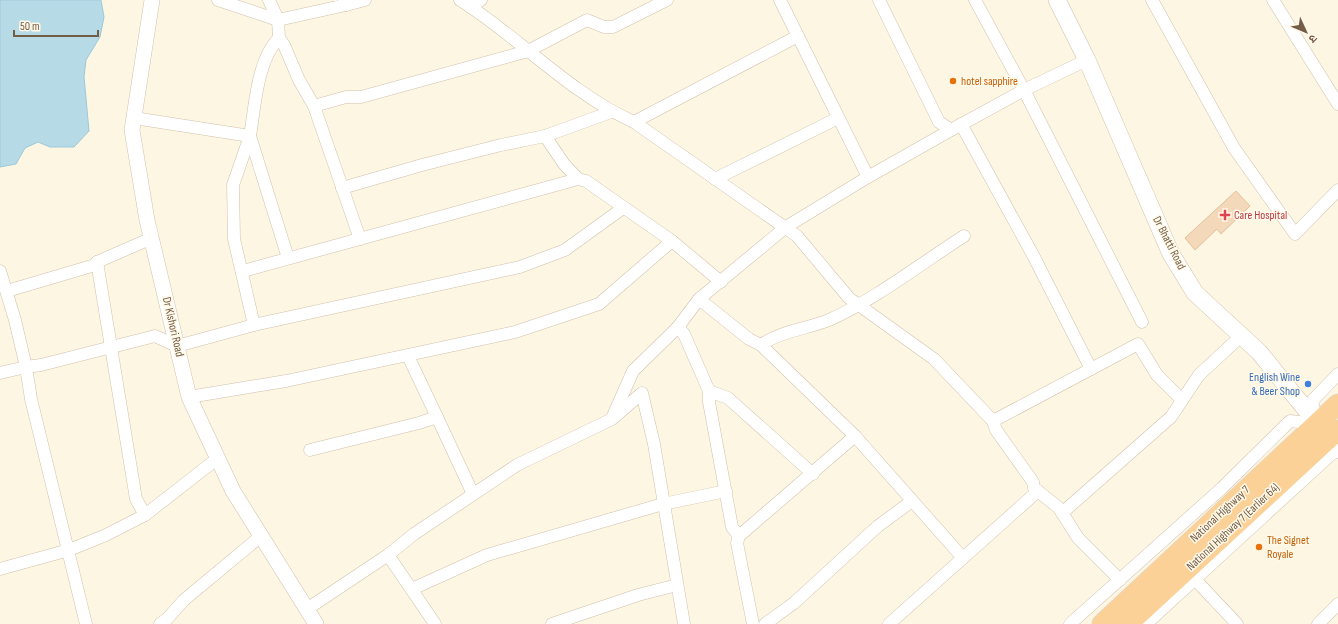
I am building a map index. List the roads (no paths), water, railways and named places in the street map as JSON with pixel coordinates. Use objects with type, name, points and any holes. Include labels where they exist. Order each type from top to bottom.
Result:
[{"type":"highway","name":"National Highway 7","points":[[1102,624],[1333,441],[1338,404]]},
{"type":"highway","name":"National Highway 7 (Earlier 64)","points":[[1128,624],[1190,575],[1333,441]]},
{"type":"main road","name":"Dr Bhatti Road","points":[[1057,0],[1087,60],[1172,254],[1195,293],[1259,352],[1333,441]]},
{"type":"street","name":"Dr Kishori Road","points":[[152,0],[132,130],[152,238],[189,397],[233,492],[316,624]]},
{"type":"street","points":[[218,0],[278,20],[345,3],[364,0]]},
{"type":"street","points":[[269,0],[278,20],[278,38],[284,45],[299,80],[314,106],[360,239]]},
{"type":"street","points":[[460,0],[470,6],[528,52],[611,112],[634,122],[797,236],[849,298],[934,360],[993,421],[996,430],[1038,491],[1059,508],[1078,538],[1120,580]]},
{"type":"street","points":[[470,6],[481,0]]},
{"type":"street","points":[[314,106],[346,97],[361,97],[528,52],[587,20],[604,27],[613,27],[667,0]]},
{"type":"street","points":[[780,0],[868,177]]},
{"type":"street","points":[[879,0],[939,122],[956,127],[1034,257],[1091,369]]},
{"type":"street","points":[[975,0],[1024,90],[1142,322]]},
{"type":"street","points":[[1152,0],[1234,148],[1295,234],[1338,190]]},
{"type":"street","points":[[1273,0],[1338,104]]},
{"type":"street","points":[[634,122],[798,36]]},
{"type":"street","points":[[254,326],[243,271],[234,239],[233,185],[250,136],[262,67],[271,46],[278,38]]},
{"type":"street","points":[[612,419],[633,371],[678,327],[699,299],[786,227],[868,177],[956,127],[1024,90],[1087,60]]},
{"type":"street","points":[[342,188],[444,159],[545,136],[611,112]]},
{"type":"street","points":[[134,118],[250,136]]},
{"type":"street","points":[[715,179],[838,118]]},
{"type":"street","points":[[250,136],[288,258]]},
{"type":"street","points":[[545,136],[564,164],[578,179]]},
{"type":"street","points":[[243,271],[578,179],[586,181],[672,241],[721,282]]},
{"type":"street","points":[[0,373],[41,365],[155,336],[177,346],[254,326],[520,267],[565,250],[623,208]]},
{"type":"street","points":[[761,345],[769,339],[828,320],[859,304],[964,236]]},
{"type":"street","points":[[7,291],[95,266],[97,262],[152,238]]},
{"type":"street","points":[[189,397],[286,381],[515,332],[599,304],[672,241]]},
{"type":"street","points":[[97,262],[136,499],[145,515]]},
{"type":"street","points":[[0,271],[7,291],[26,367],[31,399],[86,624]]},
{"type":"street","points":[[699,299],[750,339],[761,345],[856,436],[963,558]]},
{"type":"street","points":[[678,327],[684,334],[709,391],[709,402],[732,527],[739,536]]},
{"type":"street","points":[[1062,513],[1171,417],[1199,375],[1241,336]]},
{"type":"street","points":[[993,421],[1138,344],[1158,375],[1182,400]]},
{"type":"street","points":[[408,356],[473,494]]},
{"type":"street","points":[[1333,441],[1312,401],[1338,374]]},
{"type":"street","points":[[709,391],[728,398],[813,474]]},
{"type":"street","points":[[307,609],[388,555],[414,534],[516,465],[612,419],[642,393],[654,444],[684,624]]},
{"type":"street","points":[[310,450],[419,423],[437,417]]},
{"type":"street","points":[[1070,624],[1222,488],[1290,421],[1333,441]]},
{"type":"street","points":[[753,624],[738,543],[739,536],[856,436]]},
{"type":"street","points":[[0,569],[68,550],[106,535],[145,515],[218,458]]},
{"type":"street","points":[[412,590],[487,555],[663,504],[726,491]]},
{"type":"street","points":[[889,624],[1038,491]]},
{"type":"street","points":[[765,624],[794,603],[878,526],[912,501]]},
{"type":"street","points":[[160,624],[167,619],[184,600],[261,536]]},
{"type":"street","points":[[388,555],[435,624]]},
{"type":"street","points":[[1146,624],[1190,575],[1237,624]]},
{"type":"street","points":[[552,624],[638,595],[677,585]]},
{"type":"street","points":[[1318,624],[1338,604]]},
{"type":"water","points":[[0,0],[101,0],[104,17],[100,37],[86,60],[84,77],[89,131],[74,147],[50,147],[38,142],[25,148],[16,164],[0,167]]},
{"type":"place","name":"hotel sapphire","points":[[953,81]]},
{"type":"place","name":"Care Hospital","points":[[1225,215]]},
{"type":"place","name":"English Wine & Beer Shop","points":[[1308,384]]},
{"type":"place","name":"The Signet Royale","points":[[1259,547]]}]
